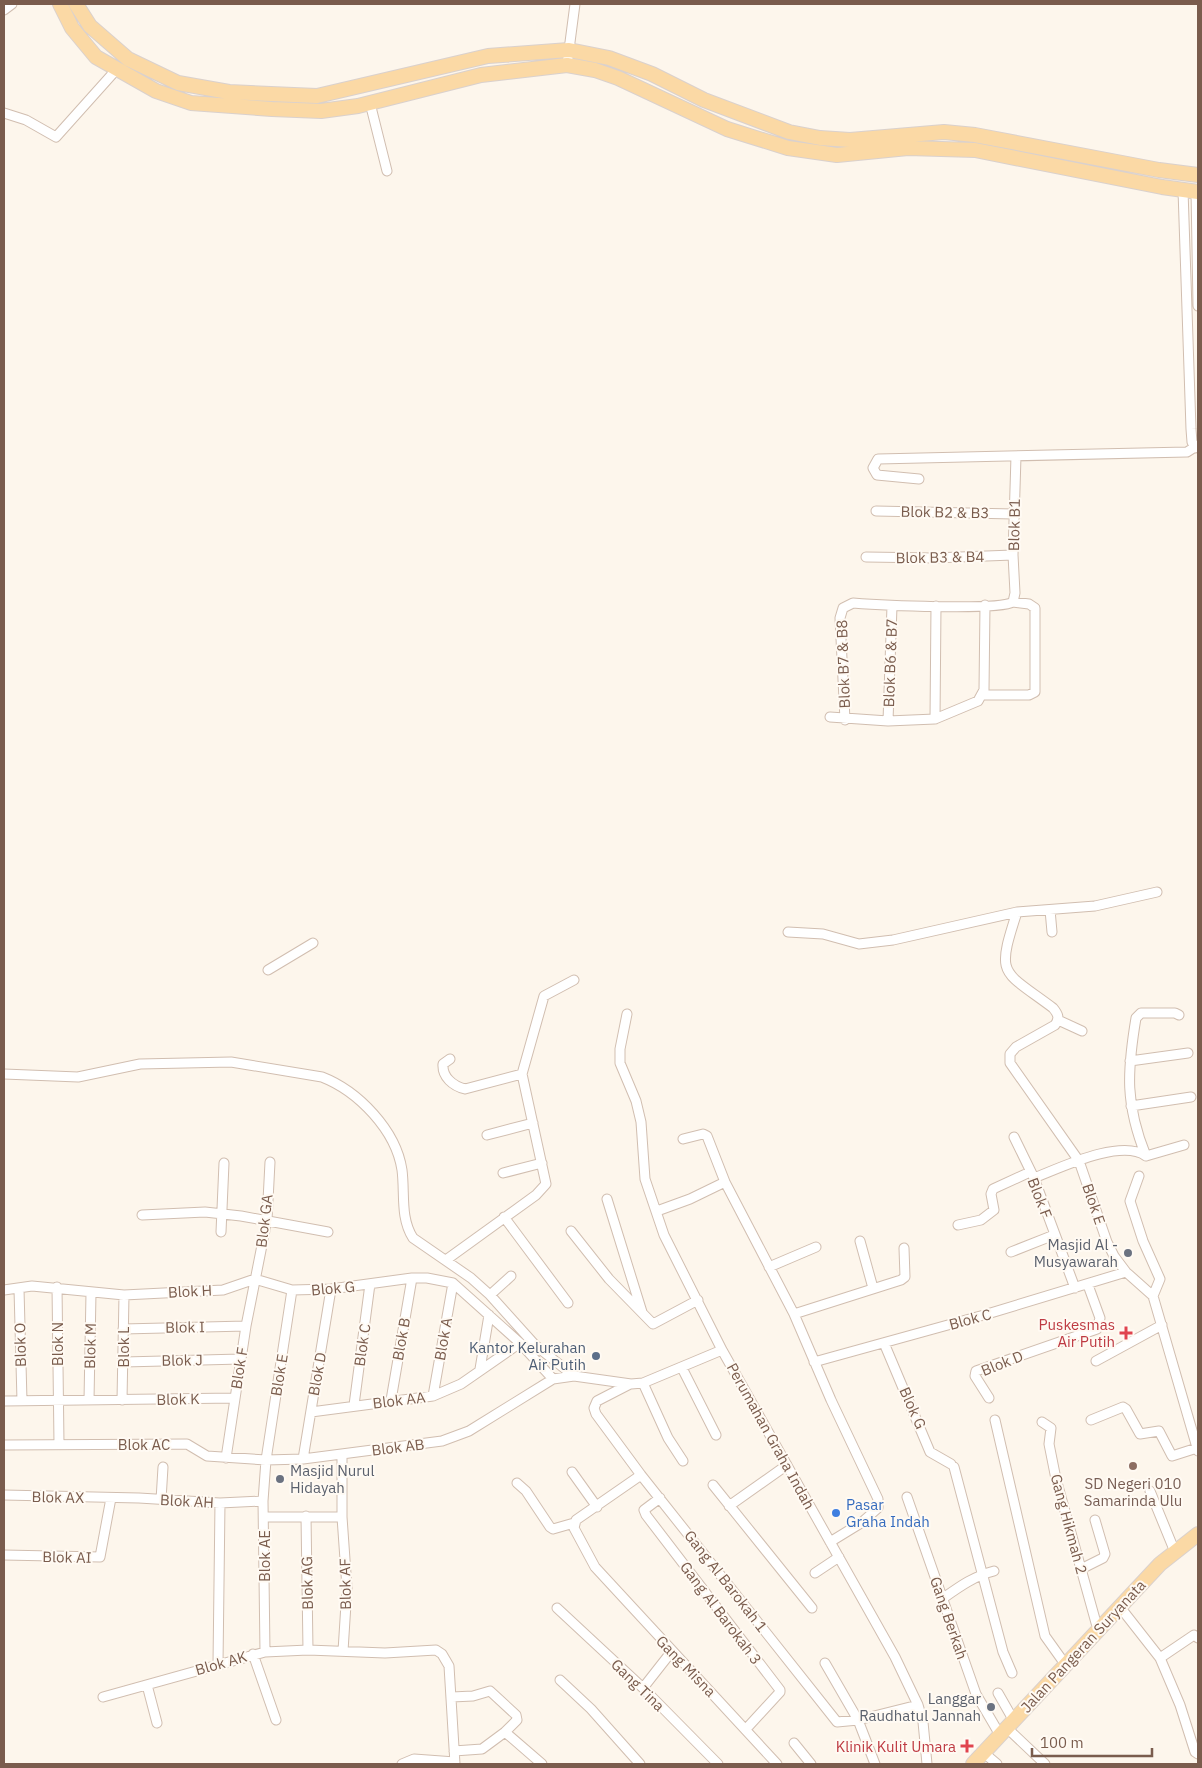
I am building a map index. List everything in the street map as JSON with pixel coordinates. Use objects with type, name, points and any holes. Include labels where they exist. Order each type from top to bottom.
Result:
[{"type":"main road","points":[[60,4],[72,28],[83,44],[96,56],[116,70],[156,91],[191,102],[321,111],[370,103],[481,75],[567,65],[596,70],[618,78],[728,129],[788,148],[838,155],[908,148],[975,150],[1048,156],[1198,175]]},
{"type":"main road","points":[[76,4],[90,26],[128,59],[178,83],[230,92],[317,96],[488,56],[569,50],[617,61],[652,74],[704,100],[789,132],[820,138],[850,140],[944,132],[975,135],[1048,156],[1192,191]]},
{"type":"main road","name":"Jalan Pangeran Suryanata","points":[[973,1764],[1160,1564],[1198,1534]]},
{"type":"street","points":[[4,10],[12,4]]},
{"type":"street","points":[[567,65],[575,4]]},
{"type":"street","points":[[4,113],[26,120],[56,137],[116,70]]},
{"type":"street","points":[[370,103],[387,171]]},
{"type":"street","points":[[1192,191],[1198,306]]},
{"type":"street","points":[[919,479],[877,475],[873,468],[878,458],[1187,452],[1195,445],[1192,191]]},
{"type":"street","name":"Blok B1","points":[[1014,598],[1013,555],[1016,456]]},
{"type":"street","name":"Blok B2 & B3","points":[[876,511],[1014,514]]},
{"type":"street","name":"Blok B3 & B4","points":[[866,557],[933,558],[1013,555]]},
{"type":"street","points":[[892,606],[1008,604],[1014,598],[1035,608],[1035,692],[1029,695],[983,695]]},
{"type":"street","name":"Blok B7 & B8","points":[[845,720],[840,618],[843,608],[853,603],[892,606]]},
{"type":"street","points":[[830,717],[845,720],[888,721],[935,719],[978,701],[983,695],[985,605]]},
{"type":"street","name":"Blok B6 & B7","points":[[888,721],[892,606]]},
{"type":"street","points":[[935,719],[936,606]]},
{"type":"street","points":[[788,932],[823,934],[858,944],[893,940],[1018,912],[1116,903],[1157,892]]},
{"type":"street","points":[[1050,910],[1052,932]]},
{"type":"street","points":[[1018,912],[1005,948],[1004,962],[1008,973],[1053,1008],[1058,1015],[1058,1020],[1082,1032]]},
{"type":"street","points":[[268,970],[313,943]]},
{"type":"street","points":[[446,1260],[542,1190],[546,1184],[522,1074],[544,996],[574,980]]},
{"type":"street","points":[[1146,1156],[1132,1115],[1128,1084],[1136,1018],[1138,1015],[1175,1013],[1179,1015]]},
{"type":"street","points":[[627,1014],[620,1049],[620,1063],[636,1101],[641,1122],[645,1179],[664,1235],[722,1350]]},
{"type":"street","name":"Blok E","points":[[1058,1020],[1055,1025],[1016,1047],[1010,1054],[1010,1062],[1079,1161],[1107,1242],[1126,1272],[1153,1296]]},
{"type":"street","points":[[1130,1061],[1188,1053]]},
{"type":"street","points":[[450,1059],[443,1064],[445,1076],[459,1088],[465,1089],[522,1074]]},
{"type":"street","points":[[4,1074],[78,1077],[140,1064],[239,1062],[283,1072],[322,1077],[336,1082],[357,1098],[391,1139],[402,1169],[407,1229],[418,1243],[446,1260],[490,1295],[535,1345],[574,1376]]},
{"type":"street","points":[[1131,1106],[1191,1097]]},
{"type":"street","points":[[488,1135],[533,1123]]},
{"type":"street","points":[[683,1139],[706,1134],[725,1182],[794,1314],[878,1502],[878,1508],[861,1523],[830,1542]]},
{"type":"street","name":"Blok F","points":[[1014,1137],[1032,1175],[1076,1288]]},
{"type":"street","points":[[958,1225],[988,1216],[994,1210],[991,1194],[993,1189],[1032,1175],[1108,1152],[1138,1151],[1146,1156],[1184,1145]]},
{"type":"street","name":"Blok GA","points":[[255,1279],[267,1220],[270,1162]]},
{"type":"street","points":[[503,1173],[542,1163]]},
{"type":"street","points":[[221,1232],[224,1164]]},
{"type":"street","points":[[1091,1420],[1122,1407],[1140,1434],[1158,1431],[1172,1456],[1198,1449],[1153,1296],[1160,1279],[1143,1241],[1130,1201],[1139,1176]]},
{"type":"street","points":[[657,1211],[690,1199],[725,1182]]},
{"type":"street","points":[[607,1199],[642,1313]]},
{"type":"street","points":[[142,1215],[188,1212],[223,1214],[267,1220],[328,1232]]},
{"type":"street","points":[[504,1217],[568,1304]]},
{"type":"street","points":[[571,1231],[610,1279],[650,1322],[656,1324],[698,1300]]},
{"type":"street","points":[[1011,1252],[1054,1234]]},
{"type":"street","points":[[860,1242],[873,1288]]},
{"type":"street","points":[[769,1267],[816,1247]]},
{"type":"street","points":[[794,1314],[905,1277],[904,1248]]},
{"type":"street","name":"Blok C","points":[[814,1362],[1088,1285],[1126,1272]]},
{"type":"street","points":[[490,1295],[511,1276]]},
{"type":"street","points":[[412,1278],[427,1278],[453,1283],[520,1343],[553,1379]]},
{"type":"street","name":"Blok G","points":[[255,1279],[292,1290],[331,1289],[386,1280],[412,1278]]},
{"type":"street","name":"Blok B","points":[[391,1400],[412,1278]]},
{"type":"street","name":"Blok F","points":[[226,1458],[255,1279]]},
{"type":"street","name":"Blok H","points":[[124,1294],[223,1290],[255,1279]]},
{"type":"street","name":"Blok A","points":[[432,1396],[453,1283]]},
{"type":"street","name":"Blok C","points":[[354,1405],[370,1284]]},
{"type":"street","name":"Blok D","points":[[989,1398],[975,1376],[976,1371],[1098,1329],[1100,1318],[1088,1285]]},
{"type":"street","points":[[4,1290],[32,1286],[57,1287],[90,1293],[124,1294]]},
{"type":"street","name":"Blok N","points":[[57,1287],[59,1444]]},
{"type":"street","name":"Blok O","points":[[19,1289],[22,1401]]},
{"type":"street","name":"Blok D","points":[[303,1459],[331,1289]]},
{"type":"street","name":"Blok E","points":[[266,1460],[292,1290]]},
{"type":"street","name":"Blok M","points":[[89,1400],[90,1293]]},
{"type":"street","name":"Blok L","points":[[122,1400],[124,1294]]},
{"type":"street","points":[[480,1370],[490,1315]]},
{"type":"street","points":[[1096,1361],[1162,1325]]},
{"type":"street","name":"Blok I","points":[[123,1329],[246,1326]]},
{"type":"street","name":"Blok AA","points":[[310,1412],[432,1396],[461,1384],[520,1343]]},
{"type":"street","name":"Blok G","points":[[884,1343],[930,1452],[952,1466],[981,1574]]},
{"type":"street","name":"Perumahan Graha Indah","points":[[553,1379],[574,1376],[630,1384],[643,1383],[722,1350],[895,1657],[918,1705],[923,1722],[927,1764]]},
{"type":"street","name":"Blok J","points":[[124,1362],[241,1359]]},
{"type":"street","points":[[682,1368],[716,1435]]},
{"type":"street","name":"Blok AB","points":[[226,1458],[303,1459],[442,1441],[469,1431],[553,1379]]},
{"type":"street","points":[[643,1383],[668,1438],[684,1461]]},
{"type":"street","name":"Gang Al Barokah 1","points":[[630,1384],[596,1401],[594,1408],[641,1475],[837,1722],[858,1720],[918,1705]]},
{"type":"street","name":"Blok K","points":[[4,1401],[57,1402],[235,1398]]},
{"type":"street","points":[[995,1420],[1045,1636],[1065,1664]]},
{"type":"street","name":"Gang Hikmah 2","points":[[1042,1422],[1051,1428],[1049,1444],[1055,1470],[1098,1630]]},
{"type":"street","name":"Blok AC","points":[[4,1445],[187,1444],[207,1456],[226,1458]]},
{"type":"street","name":"Blok AF","points":[[342,1454],[342,1517],[347,1588],[343,1651]]},
{"type":"street","name":"Blok AE","points":[[265,1652],[263,1501],[266,1460]]},
{"type":"street","points":[[729,1506],[787,1466]]},
{"type":"street","points":[[161,1500],[164,1467]]},
{"type":"street","points":[[572,1472],[596,1507]]},
{"type":"street","points":[[518,1483],[526,1491],[550,1527],[553,1528],[574,1523],[641,1475]]},
{"type":"street","points":[[713,1485],[812,1608]]},
{"type":"street","points":[[1150,1491],[1176,1552]]},
{"type":"street","name":"Blok AX","points":[[4,1495],[112,1498]]},
{"type":"street","name":"Gang Berkah","points":[[907,1497],[976,1694],[1007,1728]]},
{"type":"street","name":"Blok AH","points":[[112,1498],[220,1503],[263,1501]]},
{"type":"street","name":"Blok AI","points":[[4,1555],[100,1557],[112,1498]]},
{"type":"street","name":"Gang Al Barokah 3","points":[[660,1498],[646,1507],[644,1510],[646,1515],[780,1690],[770,1705],[746,1729]]},
{"type":"street","points":[[218,1664],[220,1503]]},
{"type":"street","name":"Blok AG","points":[[306,1516],[308,1650]]},
{"type":"street","points":[[264,1517],[342,1517]]},
{"type":"street","points":[[1081,1569],[1103,1558],[1105,1554],[1095,1520]]},
{"type":"street","name":"Gang Misna","points":[[574,1523],[596,1567],[777,1764]]},
{"type":"street","points":[[815,1574],[839,1557]]},
{"type":"street","points":[[942,1599],[981,1574],[994,1571]]},
{"type":"street","points":[[981,1574],[1002,1652],[1012,1673]]},
{"type":"street","points":[[1120,1607],[1160,1658],[1180,1705],[1195,1752],[1198,1754]]},
{"type":"street","name":"Gang Tina","points":[[557,1608],[643,1688],[718,1764]]},
{"type":"street","points":[[1160,1658],[1194,1635],[1198,1638]]},
{"type":"street","name":"Blok AK","points":[[103,1697],[265,1652],[308,1650],[385,1653],[436,1650],[442,1654],[449,1666],[452,1697]]},
{"type":"street","points":[[643,1688],[672,1651]]},
{"type":"street","points":[[253,1654],[276,1720]]},
{"type":"street","points":[[824,1663],[858,1720],[874,1764]]},
{"type":"street","points":[[560,1680],[591,1709],[640,1764]]},
{"type":"street","points":[[147,1684],[157,1723]]},
{"type":"street","points":[[402,1764],[409,1759],[455,1763],[454,1751],[452,1697],[472,1696],[490,1691],[516,1715],[517,1720],[505,1732],[482,1748],[454,1751]]},
{"type":"street","points":[[998,1693],[1007,1728],[1045,1764]]},
{"type":"street","points":[[505,1732],[540,1763]]},
{"type":"street","points":[[794,1744],[811,1764]]},
{"type":"street","points":[[984,1753],[997,1764]]},
{"type":"place","name":"Masjid Al - Musyawarah","points":[[1128,1253]]},
{"type":"place","name":"Puskesmas Air Putih","points":[[1126,1333]]},
{"type":"place","name":"Kantor Kelurahan Air Putih","points":[[596,1356]]},
{"type":"place","name":"SD Negeri 010 Samarinda Ulu","points":[[1133,1466]]},
{"type":"place","name":"Masjid Nurul Hidayah","points":[[280,1479]]},
{"type":"place","name":"Pasar Graha Indah","points":[[836,1513]]},
{"type":"place","name":"Langgar Raudhatul Jannah","points":[[991,1707]]},
{"type":"place","name":"Klinik Kulit Umara","points":[[967,1746]]}]
